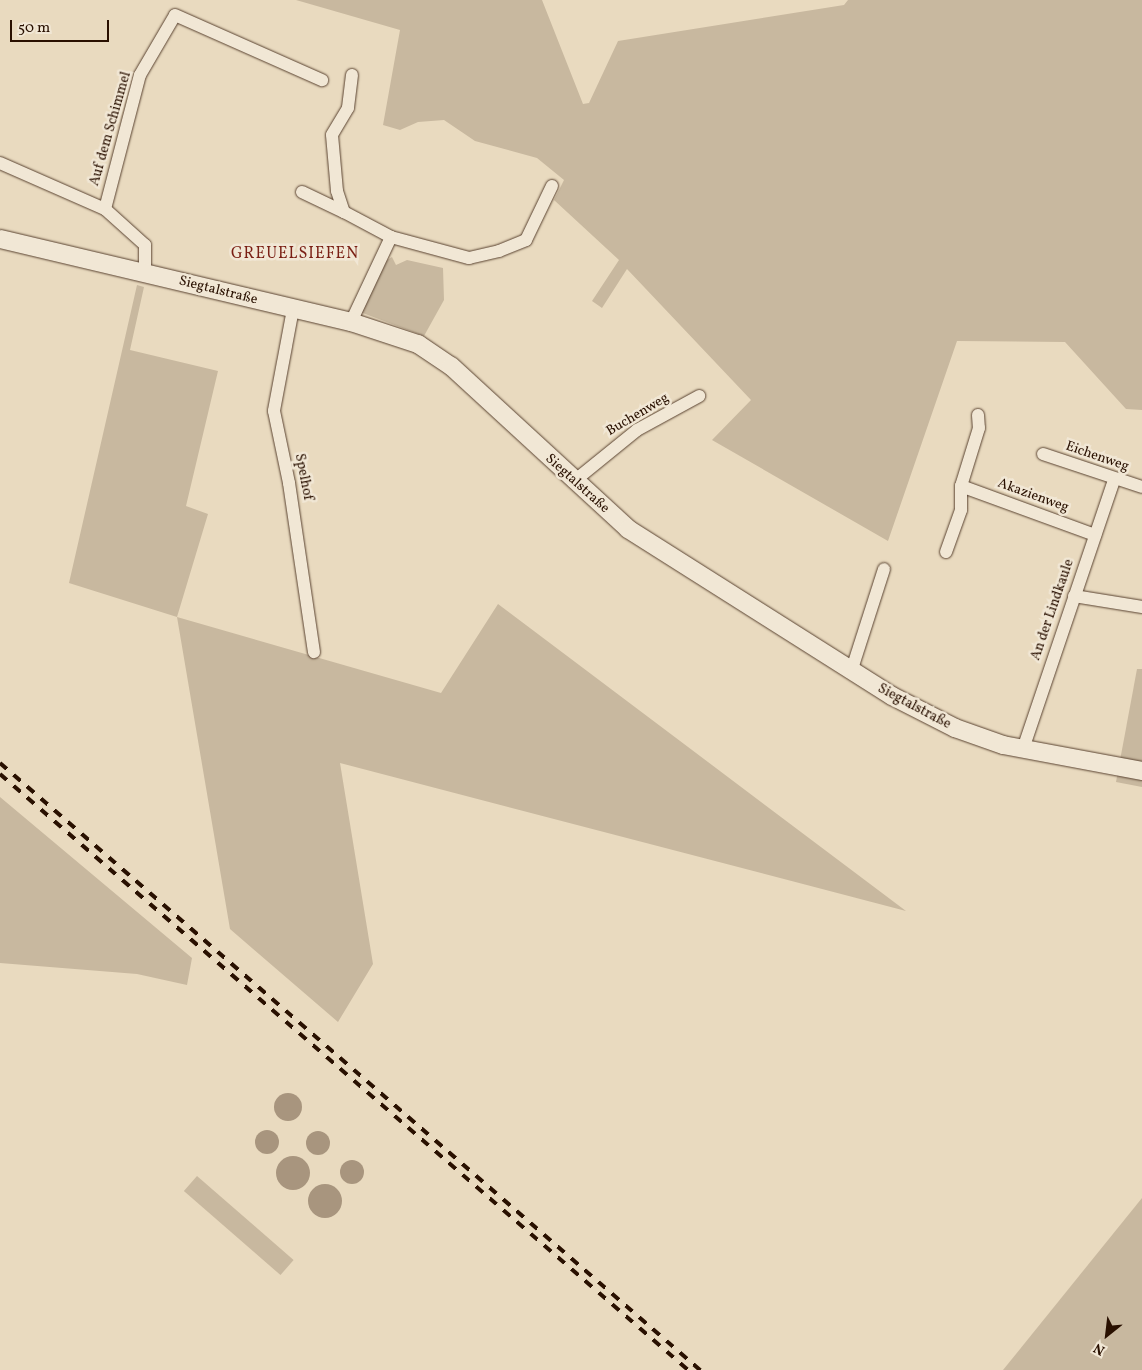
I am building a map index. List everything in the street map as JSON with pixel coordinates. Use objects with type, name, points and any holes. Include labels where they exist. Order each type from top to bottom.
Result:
[{"type":"main road","name":"Siegtalstraße","points":[[0,239],[393,333],[438,356],[573,482],[672,560],[851,672],[937,720],[1023,749],[1142,771]]},
{"type":"street","name":"Auf dem Schimmel","points":[[105,209],[140,75],[175,15],[322,80]]},
{"type":"street","points":[[344,212],[332,162],[332,135],[348,108],[352,75]]},
{"type":"street","points":[[0,163],[105,209],[145,246],[145,273]]},
{"type":"street","points":[[302,192],[391,237],[469,258],[499,251],[526,240],[552,186]]},
{"type":"street","points":[[351,322],[391,237]]},
{"type":"street","name":"Spelhof","points":[[292,309],[274,411],[290,483],[314,652]]},
{"type":"street","name":"Buchenweg","points":[[573,482],[636,430],[698,396]]},
{"type":"street","points":[[946,552],[961,510],[961,486],[979,428],[978,415]]},
{"type":"street","name":"Eichenweg","points":[[1044,454],[1114,480],[1142,487]]},
{"type":"street","name":"An der Lindkaule","points":[[1023,749],[1114,480]]},
{"type":"street","name":"Akazienweg","points":[[961,486],[1094,535]]},
{"type":"street","points":[[851,672],[884,569]]},
{"type":"street","points":[[1074,596],[1142,607]]},
{"type":"shaded area","points":[[296,0],[542,0],[583,104],[589,103],[618,41],[844,5],[848,0],[1142,0],[1142,410],[1126,409],[1065,342],[957,341],[888,541],[712,440],[751,400],[627,269],[602,308],[592,301],[619,260],[554,200],[564,180],[537,158],[475,141],[444,120],[418,122],[400,130],[383,125],[400,30]]},
{"type":"shaded area","points":[[392,257],[396,265],[407,260],[443,268],[444,300],[424,336],[360,312],[381,264]]},
{"type":"shaded area","points":[[137,285],[144,287],[130,350],[218,371],[186,506],[208,514],[177,617],[69,583]]},
{"type":"shaded area","points":[[498,604],[906,911],[340,763],[373,964],[338,1022],[230,929],[177,617],[441,693]]},
{"type":"shaded area","points":[[1137,669],[1142,669],[1142,787],[1116,782]]},
{"type":"shaded area","points":[[0,797],[192,958],[187,985],[137,974],[0,963]]},
{"type":"shaded area","points":[[288,1093],[298,1097],[302,1107],[298,1117],[288,1121],[278,1117],[274,1107],[278,1097]]},
{"type":"shaded area","points":[[267,1130],[276,1133],[279,1142],[276,1151],[267,1154],[258,1151],[255,1142],[258,1133]]},
{"type":"shaded area","points":[[318,1131],[327,1134],[330,1143],[327,1152],[318,1155],[309,1152],[306,1143],[309,1134]]},
{"type":"shaded area","points":[[293,1156],[300,1157],[305,1161],[309,1166],[309,1180],[305,1185],[300,1189],[293,1190],[286,1189],[281,1185],[277,1180],[276,1173],[277,1166],[281,1161],[286,1157]]},
{"type":"shaded area","points":[[352,1160],[361,1163],[364,1172],[361,1181],[352,1184],[343,1181],[340,1172],[343,1163]]},
{"type":"shaded area","points":[[197,1176],[294,1260],[280,1275],[184,1191]]},
{"type":"shaded area","points":[[325,1184],[332,1185],[337,1189],[341,1194],[341,1208],[337,1213],[332,1217],[325,1218],[318,1217],[313,1213],[309,1208],[308,1201],[309,1194],[313,1189],[318,1185]]},
{"type":"shaded area","points":[[1142,1198],[1142,1370],[1003,1370]]},
{"type":"railway","points":[[0,763],[700,1370]]},
{"type":"railway","points":[[0,774],[688,1370]]},
{"type":"district","name":"GREUELSIEFEN","points":[[295,254]]}]
